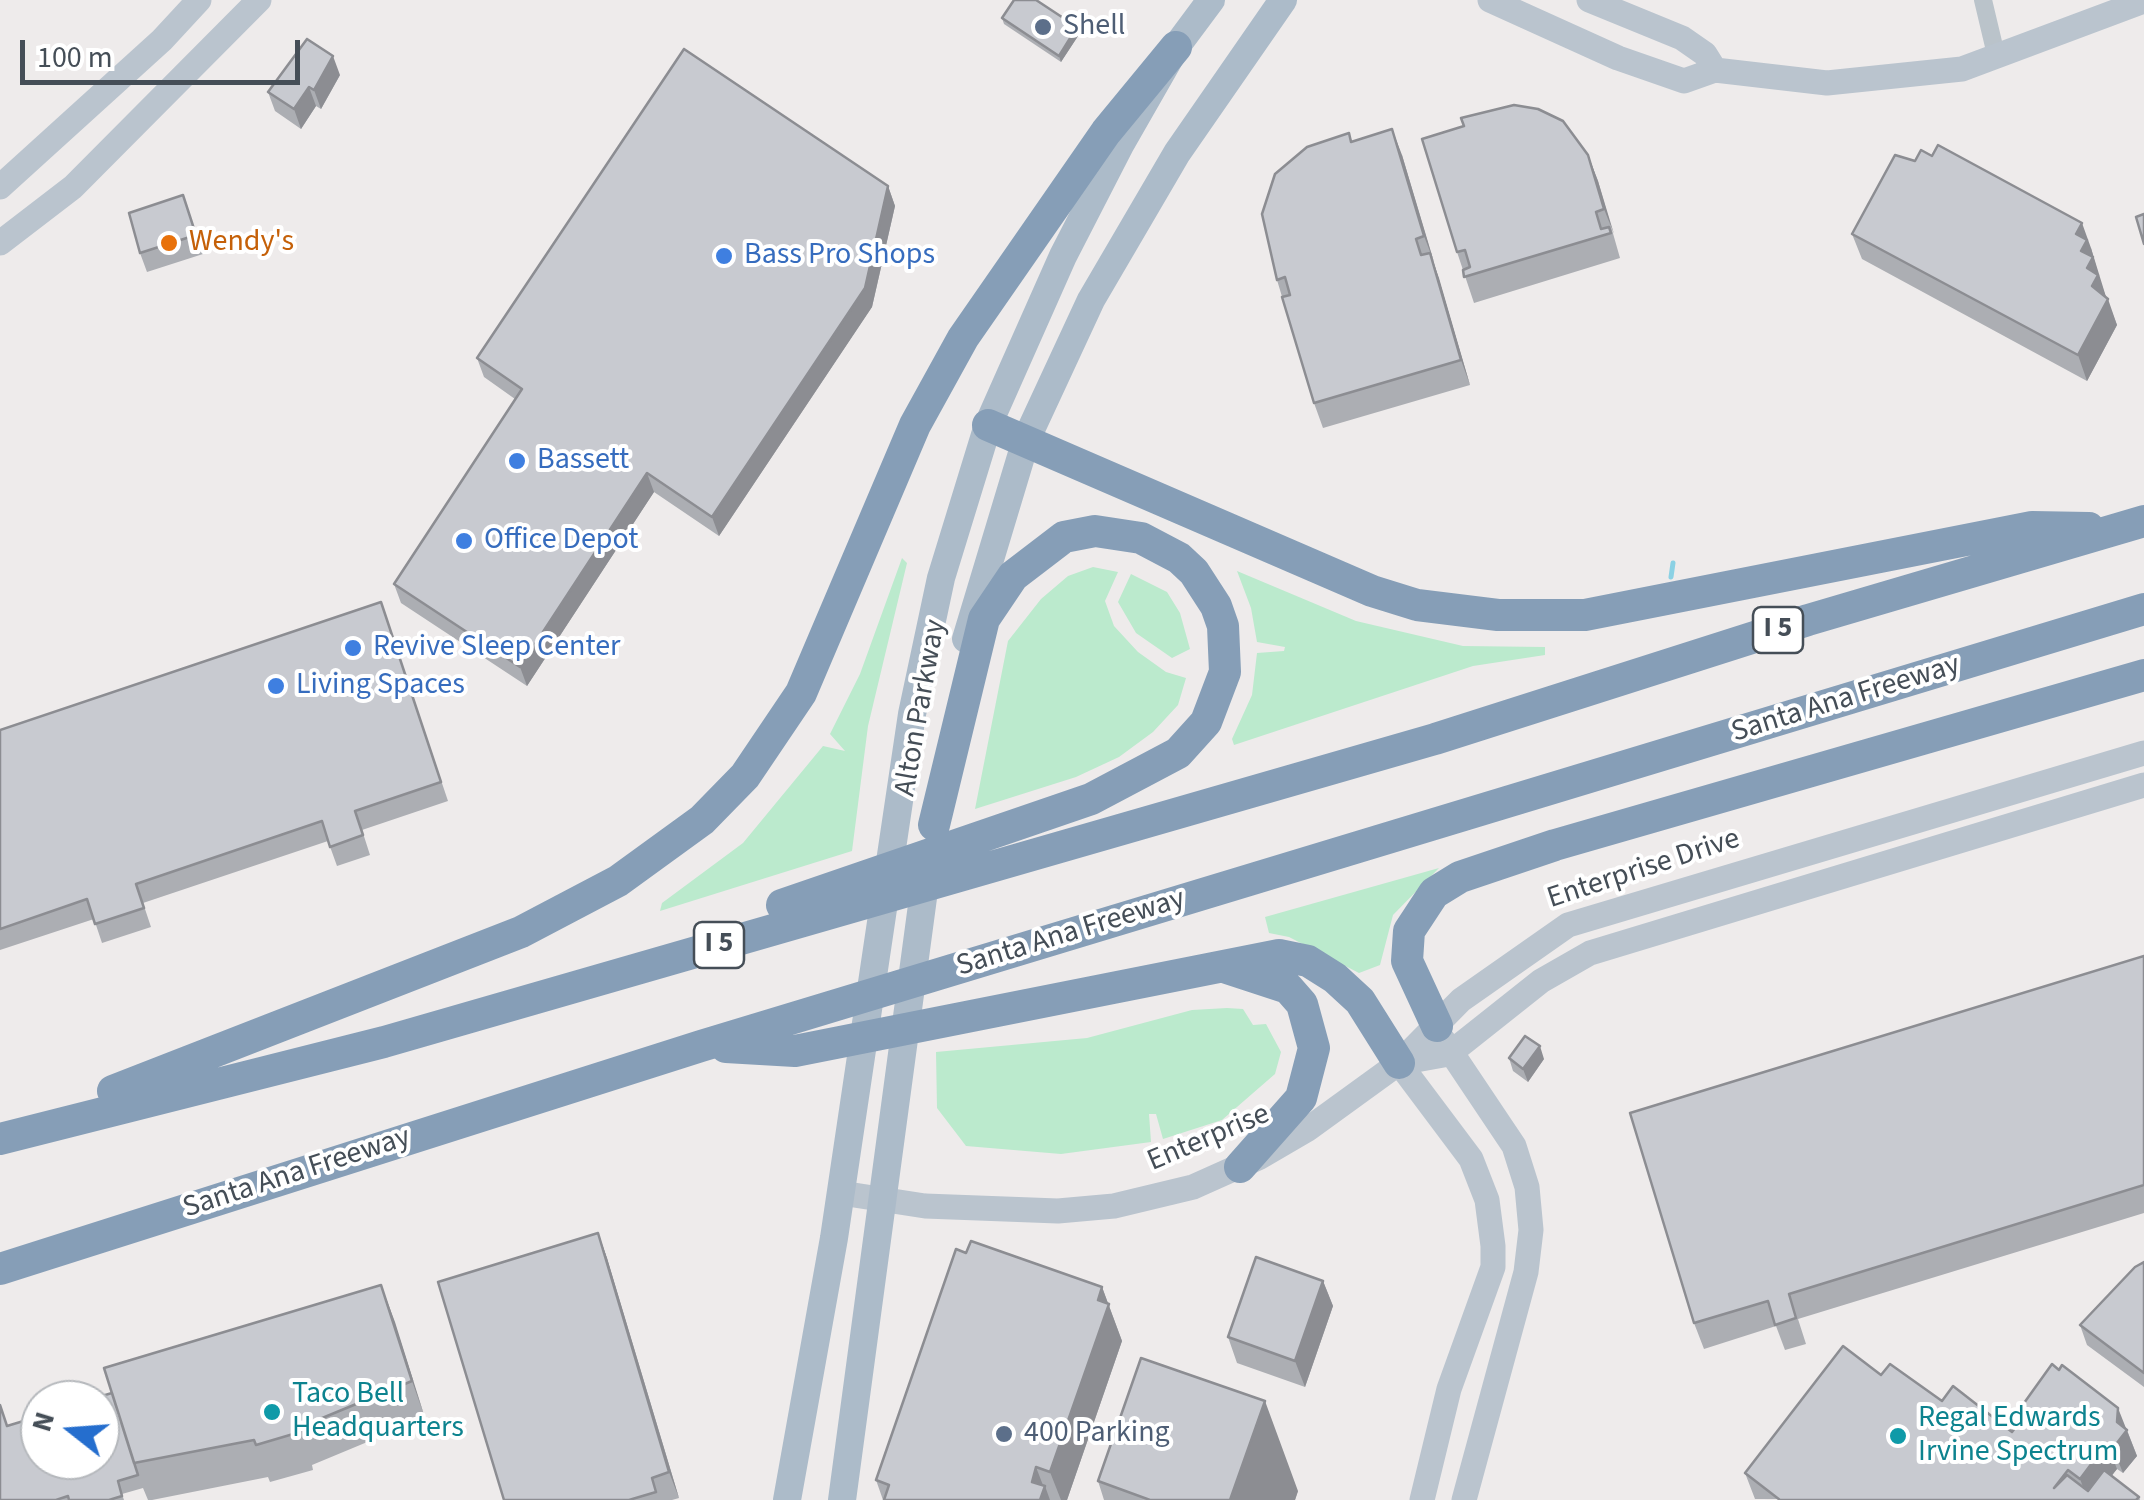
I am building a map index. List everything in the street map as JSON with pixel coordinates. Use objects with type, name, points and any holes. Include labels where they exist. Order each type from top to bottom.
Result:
[{"type":"highway","points":[[0,1128],[133,1084],[521,932],[618,881],[702,820],[744,776],[793,708],[836,619],[915,425],[963,338],[1106,132],[1176,47]]},
{"type":"highway","points":[[988,425],[1372,591],[1417,605],[1498,616],[1585,615],[2032,527],[2134,524]]},
{"type":"highway","name":"I 5","points":[[0,1139],[376,1044],[1435,739],[1790,626],[2134,524]]},
{"type":"highway","points":[[376,1044],[1032,820],[1145,774],[1198,734],[1222,690],[1226,653],[1222,626],[1216,606],[1194,572],[1179,558],[1141,538],[1095,531],[1064,537],[1013,576],[984,619],[934,825]]},
{"type":"highway","name":"Santa Ana Freeway","points":[[0,1268],[701,1046],[2144,609]]},
{"type":"highway","points":[[1443,1040],[1408,960],[1409,931],[1434,893],[1460,877],[1554,845],[2144,675]]},
{"type":"highway","points":[[701,1046],[795,1051],[1279,955],[1308,961],[1360,1001],[1399,1063]]},
{"type":"highway","points":[[1218,966],[1258,974],[1288,988],[1306,1014],[1314,1048],[1301,1098],[1240,1168]]},
{"type":"main road","name":"Alton Parkway","points":[[787,1500],[842,1193],[928,633],[988,425],[1080,220],[1176,47],[1210,0]]},
{"type":"main road","name":"Alton Parkway","points":[[842,1500],[934,825],[974,606],[1026,440],[1119,246],[1283,0]]},
{"type":"street","points":[[0,188],[162,40],[199,0]]},
{"type":"street","points":[[0,243],[72,187],[259,0]]},
{"type":"street","points":[[1490,0],[1618,58],[1684,81],[1715,70],[1843,82],[1926,76],[1997,58],[2144,1]]},
{"type":"street","points":[[1589,0],[1682,38],[1705,54],[1715,70]]},
{"type":"street","points":[[1984,0],[1997,58]]},
{"type":"street","name":"Enterprise Drive","points":[[1443,1040],[1461,1000],[1568,925],[2144,753]]},
{"type":"street","name":"Enterprise Drive","points":[[1399,1063],[1590,953],[2144,785]]},
{"type":"street","points":[[1443,1040],[1514,1146],[1527,1187],[1532,1230],[1526,1272],[1464,1500]]},
{"type":"street","points":[[1399,1063],[1471,1159],[1487,1200],[1493,1246],[1492,1268],[1449,1389],[1422,1500]]},
{"type":"street","name":"Enterprise","points":[[842,1193],[926,1206],[1084,1210],[1162,1196],[1240,1168],[1295,1138],[1399,1063]]},
{"type":"green space","points":[[902,558],[907,563],[868,726],[852,851],[660,911],[662,903],[743,843],[823,746],[845,751],[830,734],[860,674]]},
{"type":"green space","points":[[1093,567],[1118,572],[1105,601],[1114,626],[1138,652],[1166,672],[1186,678],[1178,705],[1153,732],[1119,757],[1076,777],[975,809],[1008,641],[1041,599],[1068,576]]},
{"type":"green space","points":[[1237,571],[1356,621],[1463,646],[1545,647],[1545,655],[1473,666],[1234,745],[1232,739],[1252,695],[1257,653],[1284,651],[1285,647],[1257,642],[1251,608]]},
{"type":"green space","points":[[1131,574],[1167,592],[1180,613],[1190,649],[1172,658],[1136,633],[1118,602]]},
{"type":"green space","points":[[1439,868],[1393,915],[1380,965],[1359,973],[1289,937],[1269,933],[1265,917]]},
{"type":"green space","points":[[1243,1009],[1253,1025],[1266,1024],[1281,1052],[1275,1074],[1222,1120],[1163,1139],[1156,1114],[1149,1114],[1151,1142],[1061,1154],[966,1146],[937,1108],[936,1052],[1087,1038],[1192,1010]]},
{"type":"building","points":[[1014,0],[1036,0],[1077,27],[1059,56],[1002,18]]},
{"type":"building","points":[[307,39],[333,56],[314,90],[309,87],[294,109],[268,92]]},
{"type":"building","name":"Bass Pro Shops","points":[[684,49],[888,186],[865,288],[712,517],[647,473],[520,667],[394,584],[522,389],[477,358]]},
{"type":"building","points":[[1514,105],[1538,109],[1563,121],[1588,155],[1604,209],[1596,212],[1601,229],[1609,227],[1611,233],[1464,277],[1463,270],[1470,267],[1465,250],[1457,252],[1422,139],[1464,126],[1461,118]]},
{"type":"building","points":[[1392,129],[1424,236],[1416,239],[1421,255],[1430,253],[1461,360],[1314,403],[1282,297],[1290,295],[1285,277],[1277,280],[1262,214],[1275,174],[1307,147],[1349,133],[1351,142]]},
{"type":"building","points":[[1938,145],[2082,223],[2076,234],[2087,240],[2081,251],[2093,257],[2087,268],[2098,275],[2092,286],[2108,299],[2078,355],[1852,234],[1895,155],[1915,161],[1921,150],[1932,156]]},
{"type":"building","points":[[183,195],[196,235],[140,253],[129,213]]},
{"type":"building","points":[[2144,214],[2144,244],[2136,217]]},
{"type":"building","points":[[381,602],[441,782],[355,811],[363,835],[330,847],[322,821],[136,884],[144,908],[95,924],[87,899],[0,929],[0,730]]},
{"type":"building","points":[[2144,956],[2144,1185],[1789,1294],[1796,1318],[1775,1325],[1768,1301],[1694,1323],[1630,1113]]},
{"type":"building","points":[[1525,1036],[1540,1046],[1523,1069],[1509,1058]]},
{"type":"building","points":[[598,1233],[669,1472],[652,1478],[656,1492],[629,1500],[504,1500],[438,1282]]},
{"type":"building","name":"400 Parking","points":[[971,1241],[1102,1287],[1098,1300],[1109,1304],[1050,1472],[1036,1467],[1032,1482],[1045,1486],[1040,1500],[884,1500],[889,1485],[876,1480],[956,1249],[966,1253]]},
{"type":"building","points":[[1256,1257],[1323,1281],[1295,1361],[1228,1337]]},
{"type":"building","points":[[2144,1262],[2144,1373],[2080,1325]]},
{"type":"building","name":"Taco Bell Headquarters","points":[[381,1285],[412,1381],[298,1428],[300,1432],[256,1445],[254,1440],[134,1463],[120,1419],[120,1380],[108,1380],[104,1368]]},
{"type":"building","name":"Regal Edwards Irvine Spectrum","points":[[1843,1346],[1881,1375],[1890,1364],[1942,1401],[1953,1386],[2012,1432],[2015,1428],[2009,1424],[2052,1364],[2059,1370],[2062,1365],[2118,1408],[2117,1422],[2127,1430],[2113,1448],[2107,1443],[2080,1479],[2068,1470],[2054,1488],[2067,1475],[2088,1491],[2104,1470],[2139,1497],[1780,1500],[1745,1473]]},
{"type":"building","points":[[1141,1358],[1265,1401],[1230,1500],[1150,1500],[1098,1481]]},
{"type":"building","points":[[0,1405],[7,1426],[20,1422],[20,1480],[120,1480],[120,1418],[138,1475],[118,1481],[122,1496],[109,1500],[69,1500],[68,1496],[56,1500],[0,1500]]},
{"type":"waterway","points":[[1671,577],[1673,563]]},
{"type":"place","name":"Shell","points":[[1043,27]]},
{"type":"place","name":"Wendy's","points":[[169,243]]},
{"type":"place","name":"Bass Pro Shops","points":[[724,256]]},
{"type":"place","name":"Bassett","points":[[517,461]]},
{"type":"place","name":"Office Depot","points":[[464,541]]},
{"type":"place","name":"Revive Sleep Center","points":[[353,648]]},
{"type":"place","name":"Living Spaces","points":[[276,686]]},
{"type":"place","name":"Taco Bell Headquarters","points":[[272,1412]]},
{"type":"place","name":"400 Parking","points":[[1004,1434]]},
{"type":"place","name":"Regal Edwards Irvine Spectrum","points":[[1898,1436]]}]
